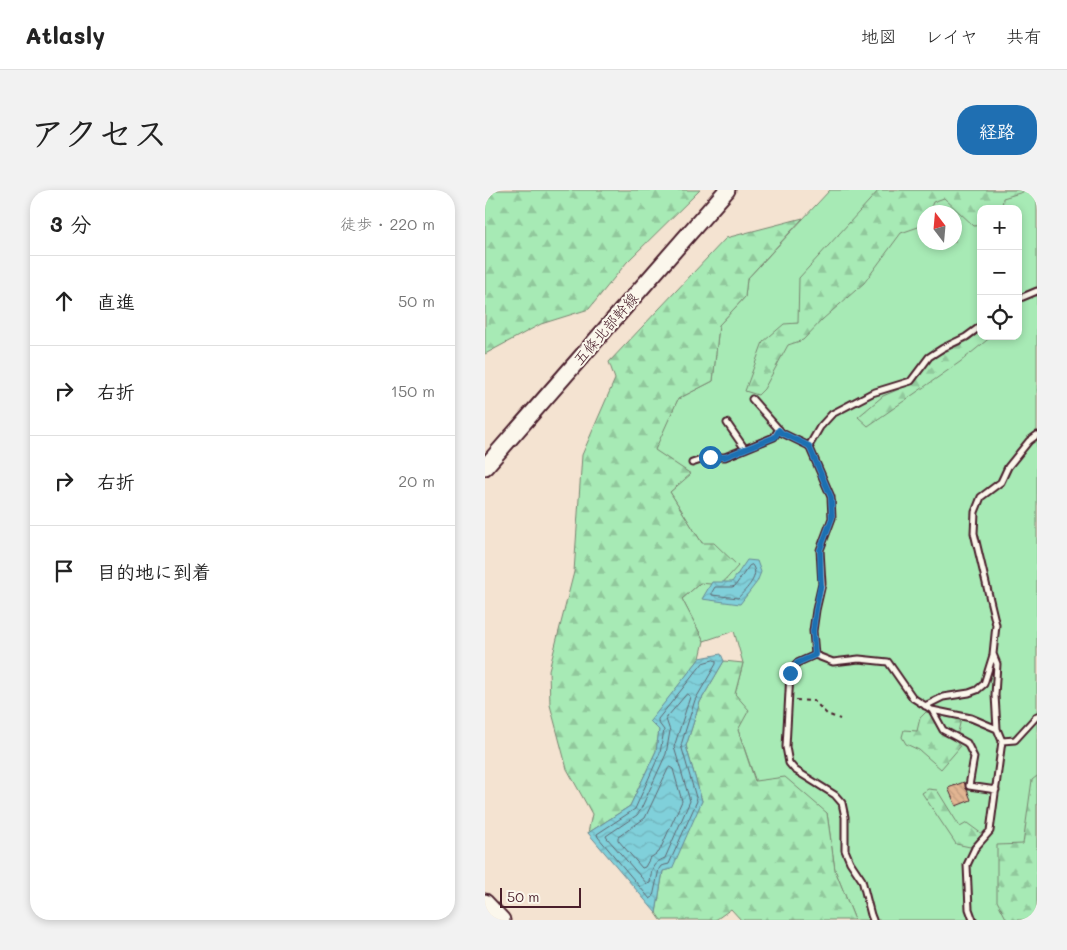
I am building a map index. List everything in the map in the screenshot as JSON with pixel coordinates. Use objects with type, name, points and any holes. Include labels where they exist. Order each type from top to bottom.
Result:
[{"type":"street","name":"五條北部幹線","points":[[485,467],[727,190]]},
{"type":"street","points":[[485,902],[502,920]]},
{"type":"lane","points":[[1022,297],[1037,291]]},
{"type":"lane","points":[[809,446],[820,426],[832,414],[872,393],[911,381],[929,357],[977,329]]},
{"type":"lane","points":[[752,399],[782,433],[809,446],[831,497],[832,518],[820,550],[821,584],[813,631],[815,655]]},
{"type":"lane","points":[[727,423],[745,449]]},
{"type":"lane","points":[[692,463],[710,457],[725,457],[775,437],[779,430]]},
{"type":"lane","points":[[925,706],[943,697],[969,693],[985,684],[993,654],[995,625],[974,533],[975,512],[981,497],[1001,482],[1008,467],[1029,441],[1037,435]]},
{"type":"lane","points":[[973,920],[969,909],[967,865],[975,848],[990,831],[1002,742],[997,729],[995,695],[997,664],[993,654]]},
{"type":"lane","points":[[873,920],[862,880],[849,862],[845,850],[845,817],[842,803],[835,795],[795,770],[789,763],[786,747],[790,673],[797,663],[815,655],[833,662],[859,659],[888,662],[913,698],[925,706],[932,710],[971,718],[997,729]]},
{"type":"lane","points":[[932,710],[943,730],[967,743],[974,757],[969,786],[996,790]]},
{"type":"lane","points":[[1002,742],[1015,740],[1037,716]]},
{"type":"path","points":[[789,700],[814,701],[827,714],[840,719]]},
{"type":"green space","points":[[485,190],[700,190],[627,262],[589,309],[541,324],[485,354]]},
{"type":"green space","points":[[830,190],[1037,190],[1037,920],[855,920],[835,870],[827,813],[756,782],[738,730],[735,694],[743,663],[734,631],[704,641],[682,599],[700,583],[702,543],[670,492],[690,474],[654,450],[678,399],[713,381],[719,325],[745,297],[747,279]]},
{"type":"green space","points":[[879,190],[1023,190],[1023,192],[1003,198],[1002,205],[977,205],[977,226],[974,226],[962,215],[962,205],[952,205],[944,198],[933,202],[932,205],[917,205],[917,227],[901,233],[864,283],[823,319],[803,340],[788,345],[764,389],[758,395],[745,391],[763,342],[784,324],[798,323],[799,278]]},
{"type":"green space","points":[[803,218],[747,279],[745,297],[719,325],[713,381],[678,399],[655,450],[691,474],[670,492],[702,543],[714,543],[738,566],[721,585],[700,583],[682,599],[704,641],[700,658],[651,721],[659,730],[656,751],[630,806],[588,833],[592,814],[567,769],[550,705],[549,670],[574,572],[582,455],[615,379],[609,362],[726,238]]},
{"type":"green space","points":[[977,334],[977,340],[987,340],[960,362],[868,426],[858,417],[883,396],[913,383],[932,358],[968,341]]},
{"type":"green space","points":[[724,661],[743,663],[735,694],[749,710],[738,730],[755,781],[785,777],[827,813],[835,870],[855,920],[741,920],[731,909],[713,920],[661,920],[656,913],[663,871],[702,801],[686,746],[700,702]]},
{"type":"green space","points":[[926,712],[961,719],[956,741],[960,747],[941,769],[919,750],[906,744],[902,737],[904,730],[917,731],[920,718]]},
{"type":"green space","points":[[1037,776],[1037,920],[1007,920],[997,901],[997,845],[1023,844],[1032,780]]},
{"type":"green space","points":[[928,789],[937,790],[960,827],[967,823],[982,834],[970,847],[956,844],[922,793]]},
{"type":"water","points":[[747,560],[757,561],[761,572],[757,582],[740,604],[702,599],[712,582],[732,582]]},
{"type":"water","points":[[721,654],[724,661],[700,702],[686,746],[702,801],[672,869],[663,871],[656,913],[588,833],[630,806],[656,751],[659,730],[650,721],[700,658]]},
{"type":"building","points":[[964,782],[971,800],[956,806],[948,788]]},
{"type":"route","points":[[710,457],[725,457],[775,437],[779,430],[809,446],[831,497],[832,518],[820,550],[821,584],[813,631],[815,655],[797,663],[790,673]]}]
